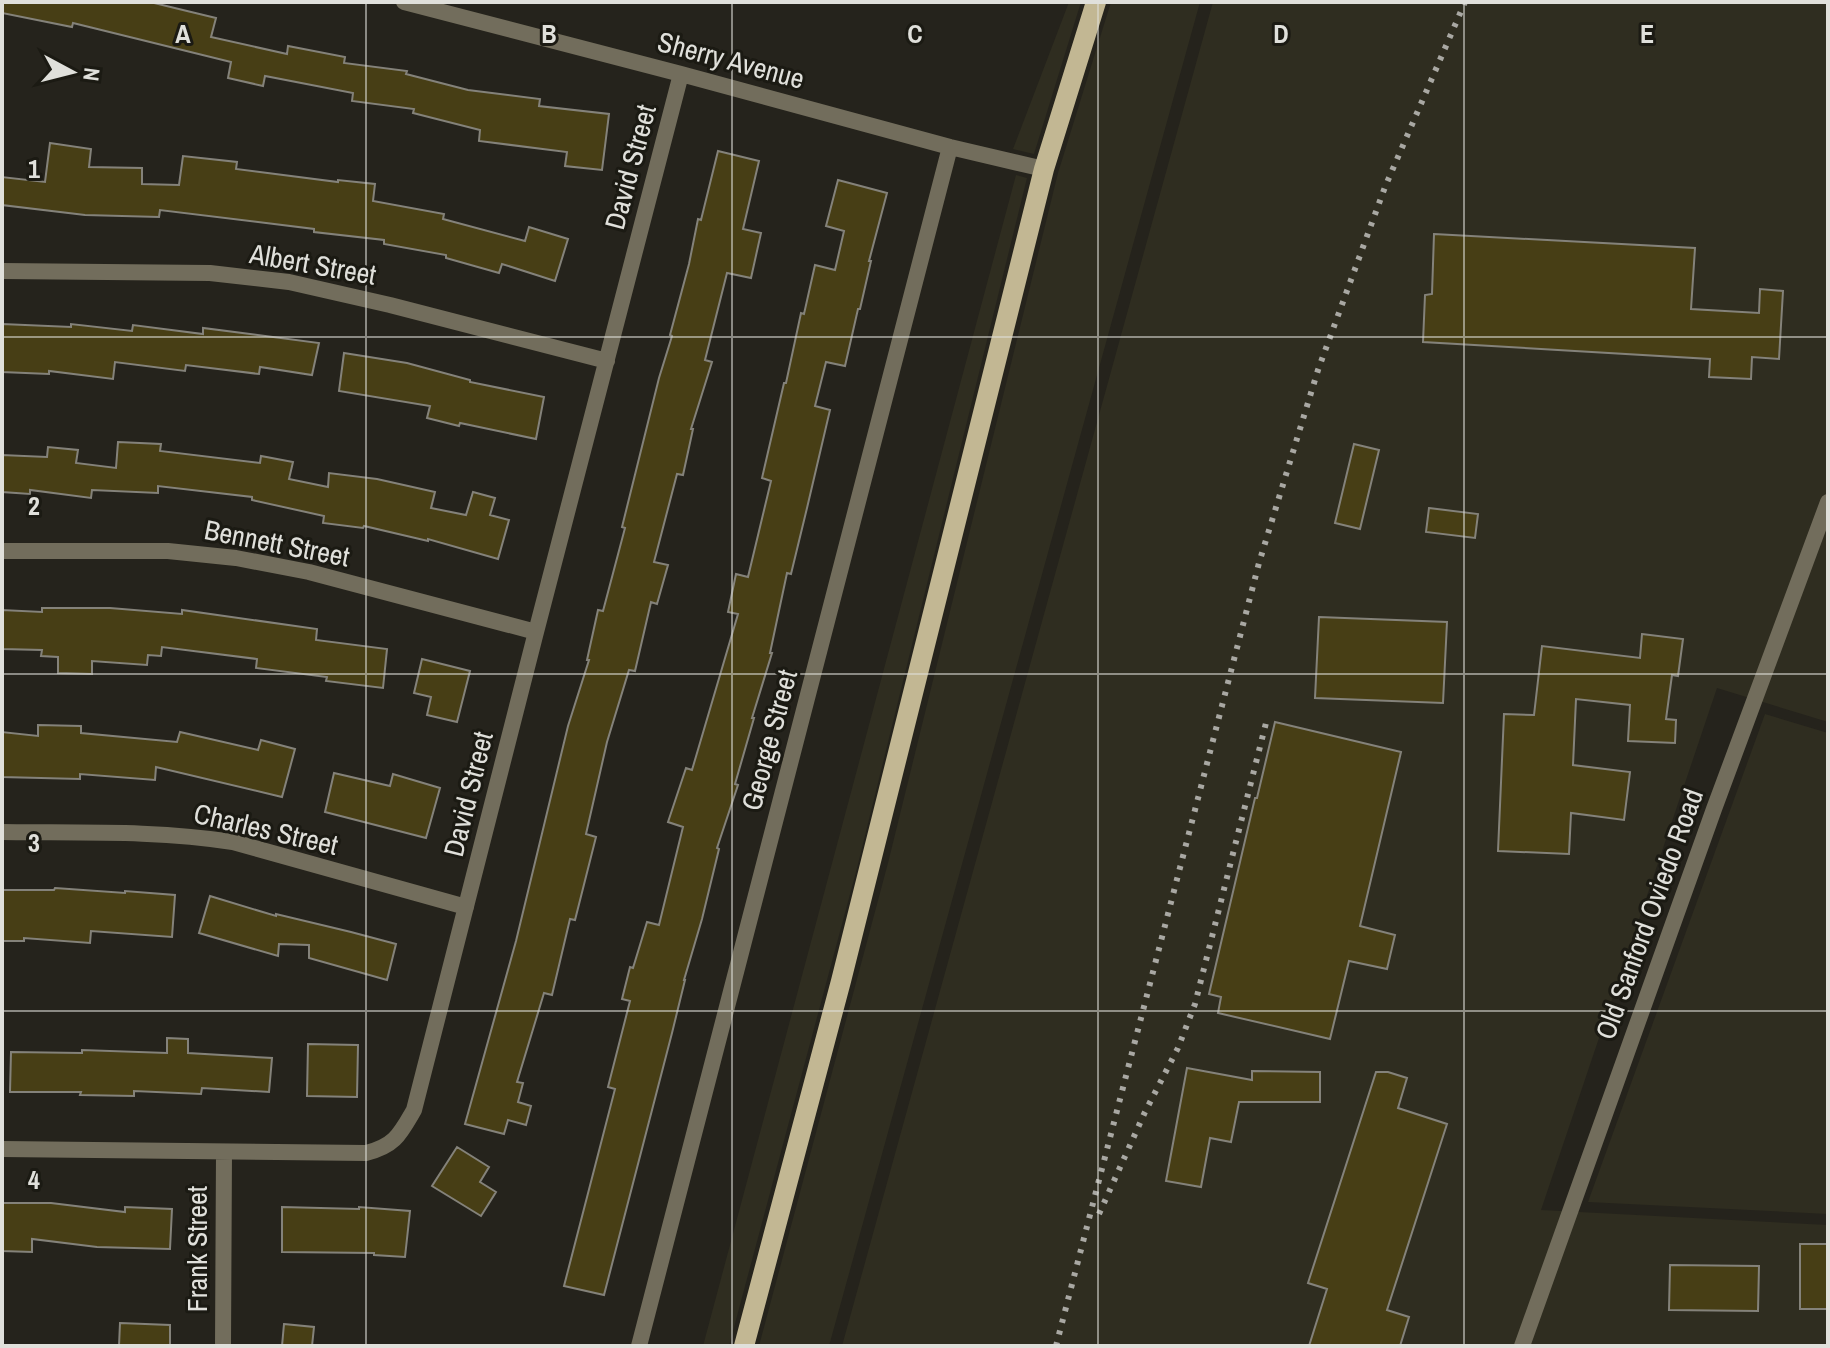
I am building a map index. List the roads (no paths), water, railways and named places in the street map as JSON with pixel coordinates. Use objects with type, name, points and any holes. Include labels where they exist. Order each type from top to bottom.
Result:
[{"type":"main road","points":[[744,1346],[845,966],[1044,169],[1096,2]]},
{"type":"street","name":"Sherry Avenue","points":[[404,2],[950,147],[1044,169]]},
{"type":"street","name":"David Street","points":[[2,1149],[366,1153],[384,1149],[399,1134],[414,1110],[681,74]]},
{"type":"street","name":"George Street","points":[[639,1346],[950,147]]},
{"type":"street","name":"Albert Street","points":[[2,271],[210,273],[289,282],[607,361]]},
{"type":"street","name":"Old Sanford Oviedo Road","points":[[1522,1346],[1714,809],[1828,502]]},
{"type":"street","name":"Bennett Street","points":[[2,551],[168,551],[236,558],[309,572],[536,632]]},
{"type":"street","name":"Charles Street","points":[[2,832],[160,834],[233,842],[466,907]]},
{"type":"street","name":"Frank Street","points":[[223,1346],[224,1152]]},
{"type":"railway","points":[[1056,1346],[1259,563],[1318,370],[1385,187],[1465,2]]},
{"type":"railway","points":[[1099,1214],[1178,1048],[1195,1004],[1267,719]]}]
